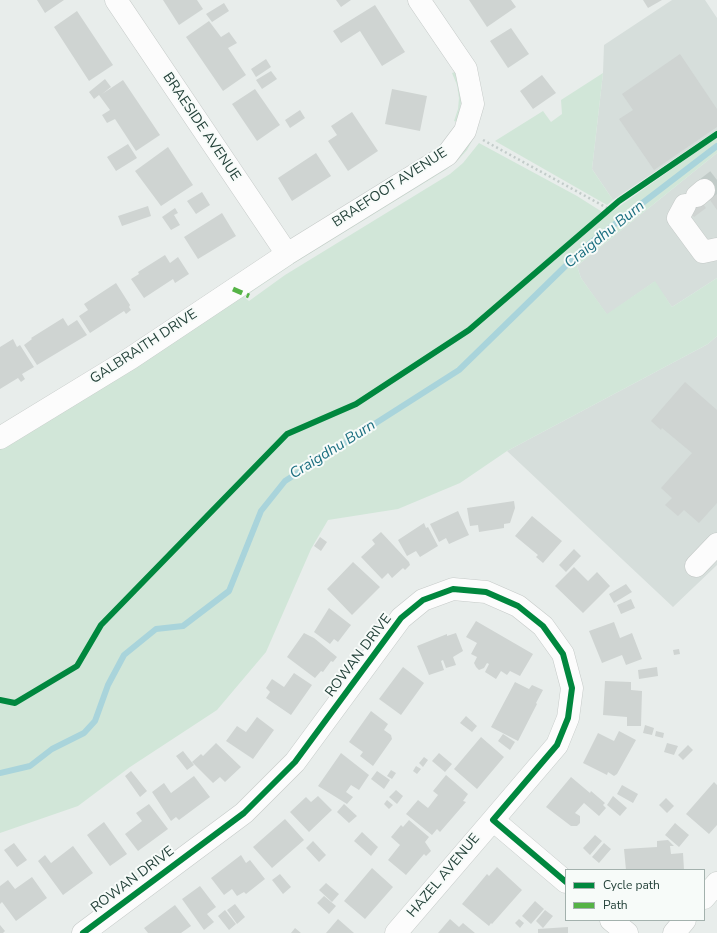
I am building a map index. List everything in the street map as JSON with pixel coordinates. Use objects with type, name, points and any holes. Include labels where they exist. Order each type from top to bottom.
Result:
[{"type":"street","name":"BRAESIDE AVENUE","points":[[116,0],[287,254]]},
{"type":"street","name":"BRAEFOOT AVENUE","points":[[287,254],[447,155],[465,131],[473,104],[466,69],[419,0]]},
{"type":"street","points":[[695,197],[678,218],[703,252],[717,249]]},
{"type":"street","name":"GALBRAITH DRIVE","points":[[0,438],[131,358],[287,254]]},
{"type":"street","points":[[696,566],[717,544]]},
{"type":"street","name":"ROWAN DRIVE","points":[[83,933],[244,813],[295,762],[401,618],[423,600],[453,589],[486,592],[518,606],[543,626],[563,654],[572,688],[568,718],[557,745],[492,820]]},
{"type":"street","points":[[492,820],[565,881]]},
{"type":"street","name":"HAZEL AVENUE","points":[[396,933],[492,820]]},
{"type":"street","points":[[705,897],[717,883]]},
{"type":"street","points":[[612,921],[627,933]]},
{"type":"street","points":[[674,933],[684,921]]},
{"type":"path","points":[[492,145],[609,209]]},
{"type":"shaded area","points":[[672,0],[705,0],[717,18],[717,130],[613,200],[592,169],[603,73],[604,45]]},
{"type":"shaded area","points":[[717,153],[717,278],[672,307],[654,282],[607,315],[581,278],[577,266]]},
{"type":"shaded area","points":[[717,336],[717,565],[673,607],[507,451],[708,344]]},
{"type":"green space","points":[[455,72],[461,92],[461,103],[457,122],[454,121],[458,109],[459,98],[457,85],[452,73]]},
{"type":"green space","points":[[603,73],[592,169],[613,200],[607,205],[495,141],[543,111],[551,122],[562,114],[561,100]]},
{"type":"green space","points":[[717,137],[717,153],[577,266],[581,278],[607,314],[655,281],[672,307],[717,278],[717,336],[708,344],[507,451],[460,483],[398,509],[328,520],[311,549],[266,652],[217,710],[130,767],[78,806],[0,833],[0,448],[470,138],[473,139],[467,150],[447,169],[293,264],[244,297],[249,301],[285,275],[450,174],[463,163],[479,143],[577,196],[607,215]]},
{"type":"building","points":[[37,0],[64,0],[45,13]]},
{"type":"building","points":[[163,0],[197,0],[203,9],[179,25]]},
{"type":"building","points":[[336,0],[351,0],[341,7]]},
{"type":"building","points":[[469,0],[511,0],[516,7],[487,27]]},
{"type":"building","points":[[643,0],[662,0],[648,8]]},
{"type":"building","points":[[224,3],[229,11],[212,22],[206,14]]},
{"type":"building","points":[[375,5],[405,52],[382,66],[360,31],[341,43],[333,31]]},
{"type":"building","points":[[77,11],[113,65],[89,81],[54,27]]},
{"type":"building","points":[[209,21],[221,37],[229,32],[237,43],[228,48],[246,75],[223,91],[186,37]]},
{"type":"building","points":[[511,28],[529,54],[508,68],[490,41]]},
{"type":"building","points":[[680,54],[717,109],[717,127],[654,170],[619,119],[633,110],[622,94]]},
{"type":"building","points":[[266,59],[271,67],[256,77],[251,69]]},
{"type":"building","points":[[271,71],[277,79],[262,89],[256,80]]},
{"type":"building","points":[[542,75],[556,93],[533,109],[520,91]]},
{"type":"building","points":[[105,79],[111,87],[102,94],[123,80],[160,135],[136,151],[115,119],[107,123],[102,115],[110,110],[99,95],[94,99],[89,92]]},
{"type":"building","points":[[255,89],[280,125],[257,141],[232,104]]},
{"type":"building","points":[[392,89],[427,96],[420,131],[385,124]]},
{"type":"building","points":[[300,110],[305,118],[290,128],[285,120]]},
{"type":"building","points":[[352,112],[378,151],[348,171],[328,141],[337,135],[331,126]]},
{"type":"building","points":[[128,144],[137,158],[116,171],[107,157]]},
{"type":"building","points":[[168,147],[193,185],[161,206],[135,171]]},
{"type":"building","points":[[316,153],[331,176],[292,201],[278,178]]},
{"type":"building","points":[[717,180],[717,210],[710,200],[703,204],[706,208],[694,217],[685,205]]},
{"type":"building","points":[[202,192],[210,205],[196,214],[187,201]]},
{"type":"building","points":[[148,206],[151,216],[122,226],[118,216]]},
{"type":"building","points":[[175,208],[178,213],[174,215],[180,225],[171,230],[162,217]]},
{"type":"building","points":[[222,213],[236,236],[198,259],[184,237]]},
{"type":"building","points":[[165,255],[170,263],[178,257],[189,274],[175,283],[173,279],[144,298],[131,279],[139,274],[138,272]]},
{"type":"building","points":[[116,283],[130,305],[129,307],[131,310],[126,314],[124,311],[90,333],[79,316],[88,310],[84,304]]},
{"type":"building","points":[[63,318],[68,326],[77,320],[87,335],[37,365],[24,345],[32,339],[31,338]]},
{"type":"building","points":[[13,339],[17,347],[20,345],[34,367],[22,374],[25,379],[21,382],[18,378],[0,389],[0,347]]},
{"type":"building","points":[[685,382],[717,410],[717,503],[699,523],[684,510],[678,516],[665,505],[672,498],[661,488],[692,453],[662,428],[661,430],[651,421]]},
{"type":"building","points":[[514,501],[515,508],[510,523],[504,524],[504,528],[479,532],[478,525],[470,526],[467,508]]},
{"type":"building","points":[[458,511],[469,535],[449,544],[446,538],[439,542],[430,524]]},
{"type":"building","points":[[532,516],[562,541],[543,563],[536,557],[538,555],[515,536]]},
{"type":"building","points":[[424,523],[426,528],[428,527],[438,546],[420,557],[416,551],[407,556],[398,540]]},
{"type":"building","points":[[381,532],[409,562],[410,565],[405,570],[403,568],[392,578],[388,573],[382,579],[361,557],[375,544],[372,540]]},
{"type":"building","points":[[320,537],[327,542],[321,551],[314,546]]},
{"type":"building","points":[[574,549],[581,556],[566,572],[559,565]]},
{"type":"building","points":[[353,562],[380,587],[352,615],[327,589]]},
{"type":"building","points":[[574,567],[588,581],[597,572],[610,586],[583,613],[555,586]]},
{"type":"building","points":[[626,584],[632,592],[614,603],[609,594]]},
{"type":"building","points":[[631,599],[635,608],[621,614],[617,605]]},
{"type":"building","points":[[329,608],[351,625],[338,642],[334,639],[330,644],[314,632]]},
{"type":"building","points":[[476,621],[533,654],[520,676],[510,671],[507,675],[501,671],[496,679],[485,672],[489,664],[487,663],[484,668],[479,670],[476,667],[474,663],[477,657],[471,654],[477,643],[466,637]]},
{"type":"building","points":[[614,622],[620,638],[632,633],[642,659],[626,665],[622,655],[602,663],[589,631]]},
{"type":"building","points":[[304,633],[314,638],[337,657],[333,662],[331,661],[323,672],[321,671],[315,678],[287,657]]},
{"type":"building","points":[[456,633],[463,651],[453,657],[456,665],[446,668],[443,660],[441,661],[444,670],[429,675],[417,646],[447,634],[447,636]]},
{"type":"building","points":[[679,649],[680,654],[674,655],[673,650]]},
{"type":"building","points":[[403,667],[424,683],[401,715],[379,699]]},
{"type":"building","points":[[657,667],[658,676],[639,679],[638,670]]},
{"type":"building","points":[[294,673],[312,685],[291,715],[266,698],[270,692],[266,688],[272,679],[284,687]]},
{"type":"building","points":[[605,681],[631,682],[631,690],[642,691],[641,726],[627,726],[627,717],[603,715]]},
{"type":"building","points":[[515,682],[529,689],[532,685],[543,690],[518,741],[491,727]]},
{"type":"building","points":[[371,711],[388,724],[384,730],[391,735],[392,739],[373,766],[360,756],[363,752],[349,742]]},
{"type":"building","points":[[466,716],[477,726],[472,732],[460,723]]},
{"type":"building","points":[[257,717],[274,730],[253,759],[226,741],[237,726],[246,732]]},
{"type":"building","points":[[645,725],[654,728],[652,735],[643,733]]},
{"type":"building","points":[[619,731],[636,740],[617,774],[614,776],[608,772],[607,775],[583,763],[598,733],[614,741]]},
{"type":"building","points":[[656,731],[664,733],[663,738],[655,736]]},
{"type":"building","points":[[503,734],[515,742],[510,750],[498,741]]},
{"type":"building","points":[[481,737],[504,757],[477,789],[454,769]]},
{"type":"building","points":[[216,743],[241,767],[225,782],[220,777],[213,783],[192,762],[201,754],[203,756]]},
{"type":"building","points":[[667,743],[678,746],[674,755],[664,752]]},
{"type":"building","points":[[688,745],[693,750],[683,760],[678,755]]},
{"type":"building","points":[[183,751],[194,765],[187,770],[176,756]]},
{"type":"building","points":[[341,753],[369,775],[359,790],[351,785],[346,792],[353,797],[347,804],[318,786]]},
{"type":"building","points":[[439,753],[452,764],[445,772],[432,761]]},
{"type":"building","points":[[424,757],[428,760],[423,767],[419,763]]},
{"type":"building","points":[[416,766],[421,769],[417,774],[413,771]]},
{"type":"building","points":[[391,770],[396,773],[392,779],[387,776]]},
{"type":"building","points":[[131,771],[147,791],[140,797],[125,776]]},
{"type":"building","points":[[377,771],[390,780],[384,789],[371,779]]},
{"type":"building","points":[[446,775],[468,794],[463,801],[466,802],[440,832],[437,829],[432,835],[406,814],[418,800],[428,808],[438,795],[433,791]]},
{"type":"building","points":[[194,776],[210,797],[179,820],[176,817],[171,821],[152,792],[164,783],[171,793]]},
{"type":"building","points":[[571,777],[605,803],[603,805],[606,808],[599,816],[584,803],[575,813],[580,816],[580,823],[577,826],[571,826],[546,807]]},
{"type":"building","points":[[714,782],[717,785],[717,825],[709,834],[686,814]]},
{"type":"building","points":[[622,785],[638,794],[633,803],[617,794]]},
{"type":"building","points":[[396,790],[403,796],[397,804],[389,797]]},
{"type":"building","points":[[318,796],[332,810],[309,832],[290,812],[306,797],[311,802]]},
{"type":"building","points":[[613,796],[627,808],[620,816],[607,805]]},
{"type":"building","points":[[666,798],[674,806],[667,813],[659,805]]},
{"type":"building","points":[[387,800],[393,805],[389,809],[384,804]]},
{"type":"building","points":[[149,804],[168,829],[138,851],[125,834],[142,821],[136,813]]},
{"type":"building","points":[[344,804],[357,816],[349,823],[337,812]]},
{"type":"building","points":[[285,819],[304,840],[272,868],[253,847]]},
{"type":"building","points":[[409,820],[429,837],[425,842],[431,851],[426,856],[424,854],[406,875],[388,860],[400,845],[391,837],[401,825],[403,827]]},
{"type":"building","points":[[104,822],[127,854],[110,866],[87,835]]},
{"type":"building","points":[[675,823],[689,835],[679,847],[665,835]]},
{"type":"building","points":[[362,832],[378,847],[371,856],[354,841]]},
{"type":"building","points":[[595,835],[602,841],[590,855],[583,848]]},
{"type":"building","points":[[668,840],[674,846],[670,846],[671,854],[683,853],[684,869],[626,869],[624,849],[657,847],[657,841]]},
{"type":"building","points":[[313,841],[326,855],[319,862],[306,848]]},
{"type":"building","points":[[14,843],[27,860],[17,867],[4,850]]},
{"type":"building","points":[[604,843],[611,849],[599,863],[592,857]]},
{"type":"building","points":[[73,846],[93,873],[63,895],[38,861],[45,855],[51,863]]},
{"type":"building","points":[[241,855],[246,863],[250,860],[265,879],[246,894],[244,892],[237,896],[232,889],[224,895],[211,878]]},
{"type":"building","points":[[497,867],[522,890],[489,926],[462,904],[487,874],[489,876]]},
{"type":"building","points":[[372,868],[393,887],[365,919],[344,901]]},
{"type":"building","points":[[280,874],[291,887],[283,894],[272,880]]},
{"type":"building","points":[[32,877],[47,898],[16,921],[2,902],[0,904],[0,886],[8,880],[15,889]]},
{"type":"building","points":[[326,883],[339,894],[332,902],[319,890]]},
{"type":"building","points":[[200,886],[216,907],[207,914],[214,922],[204,930],[182,899]]},
{"type":"building","points":[[324,896],[336,906],[329,914],[317,903]]},
{"type":"building","points":[[535,901],[544,909],[531,924],[522,916]]},
{"type":"building","points":[[235,904],[245,917],[237,924],[227,910]]},
{"type":"building","points":[[175,905],[191,926],[181,933],[148,933],[144,928]]},
{"type":"building","points":[[225,910],[236,924],[229,930],[218,916]]},
{"type":"building","points":[[545,910],[553,916],[543,928],[536,921]]},
{"type":"building","points":[[338,919],[354,933],[326,933]]},
{"type":"building","points":[[450,919],[459,927],[463,923],[475,933],[438,933]]},
{"type":"building","points":[[519,919],[524,923],[520,928],[515,923]]},
{"type":"building","points":[[0,925],[5,931],[3,933],[0,933]]},
{"type":"building","points":[[568,927],[568,933],[538,933],[538,929]]},
{"type":"building","points":[[295,928],[301,933],[291,933]]},
{"type":"waterway","name":"Craigdhu Burn","points":[[0,773],[30,766],[52,749],[84,733],[95,721],[108,685],[124,655],[156,629],[183,626],[229,591],[261,511],[285,481],[459,370],[585,247],[717,146]]},
{"type":"tunnel","points":[[704,190],[717,180]]},
{"type":"marked path","points":[[233,289],[249,296]]},
{"type":"cycle path","points":[[0,700],[15,703],[77,666],[101,625],[287,434],[356,404],[469,330],[619,201],[717,134]]},
{"type":"cycle path","points":[[83,933],[244,813],[295,762],[401,618],[423,600],[453,589],[486,592],[518,606],[543,626],[563,654],[572,688],[568,718],[557,745],[493,820],[565,881]]}]
